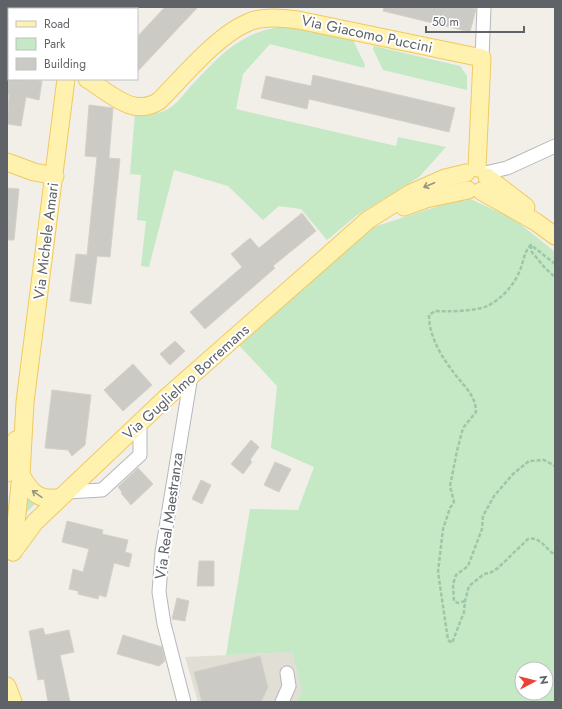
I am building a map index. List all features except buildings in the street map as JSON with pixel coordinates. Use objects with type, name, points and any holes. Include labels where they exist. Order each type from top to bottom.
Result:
[{"type":"main road","name":"Via Giacomo Puccini","points":[[89,80],[130,106],[141,108],[152,106],[233,30],[250,22],[267,19],[298,20],[482,58]]},
{"type":"main road","points":[[482,58],[477,179],[525,205],[536,222],[555,236]]},
{"type":"main road","name":"Via Michele Amari","points":[[10,557],[11,474],[25,402],[55,176],[66,80]]},
{"type":"main road","points":[[7,162],[34,172],[55,176]]},
{"type":"main road","name":"Via Guglielmo Borremans","points":[[10,557],[35,522],[140,423],[368,220],[477,179]]},
{"type":"main road","points":[[11,474],[39,496],[50,500],[64,495]]},
{"type":"main road","points":[[11,519],[23,525],[35,522]]},
{"type":"main road","points":[[7,686],[13,702]]},
{"type":"street","points":[[482,58],[484,7]]},
{"type":"street","points":[[477,179],[500,171],[555,146]]},
{"type":"street","name":"Via Real Maestranza","points":[[184,702],[164,624],[159,592],[162,552],[191,376]]},
{"type":"street","points":[[64,495],[102,490],[140,455],[140,423]]},
{"type":"street","points":[[282,702],[289,686],[287,673]]},
{"type":"path","points":[[532,245],[555,264]]},
{"type":"path","points":[[532,245],[531,251],[545,268],[555,277]]},
{"type":"path","points":[[532,245],[527,249],[520,271],[514,281],[506,291],[488,306],[478,310],[435,311],[429,315],[429,325],[433,337],[447,363],[476,402],[476,412],[463,428],[457,451],[450,486],[454,502],[450,508],[443,529],[438,572],[448,640],[452,643],[464,612],[469,586],[484,574],[490,573],[498,568],[528,539],[539,539],[554,553]]},
{"type":"path","points":[[465,601],[458,603],[454,601],[453,584],[456,575],[468,566],[482,529],[483,516],[494,496],[513,474],[529,461],[544,460],[555,466]]},
{"type":"shaded area","points":[[292,652],[302,692],[296,702],[198,702],[185,657]]},
{"type":"green space","points":[[280,27],[293,27],[353,40],[365,65],[364,68],[270,44],[243,74],[236,109],[396,146],[398,137],[446,147],[419,177],[356,216],[327,240],[301,209],[279,206],[263,220],[228,186],[174,170],[149,267],[141,266],[146,221],[137,220],[141,175],[130,174],[135,114],[152,114],[168,109],[177,102],[210,66],[230,48],[252,35],[265,30]]},
{"type":"green space","points":[[374,46],[460,66],[467,76],[467,90],[383,70],[373,49]]},
{"type":"green space","points":[[466,197],[514,219],[555,252],[555,702],[296,702],[302,692],[292,652],[226,655],[250,509],[298,510],[314,467],[271,448],[277,386],[235,341],[371,228]]},
{"type":"green space","points":[[25,493],[37,502],[25,514]]}]
